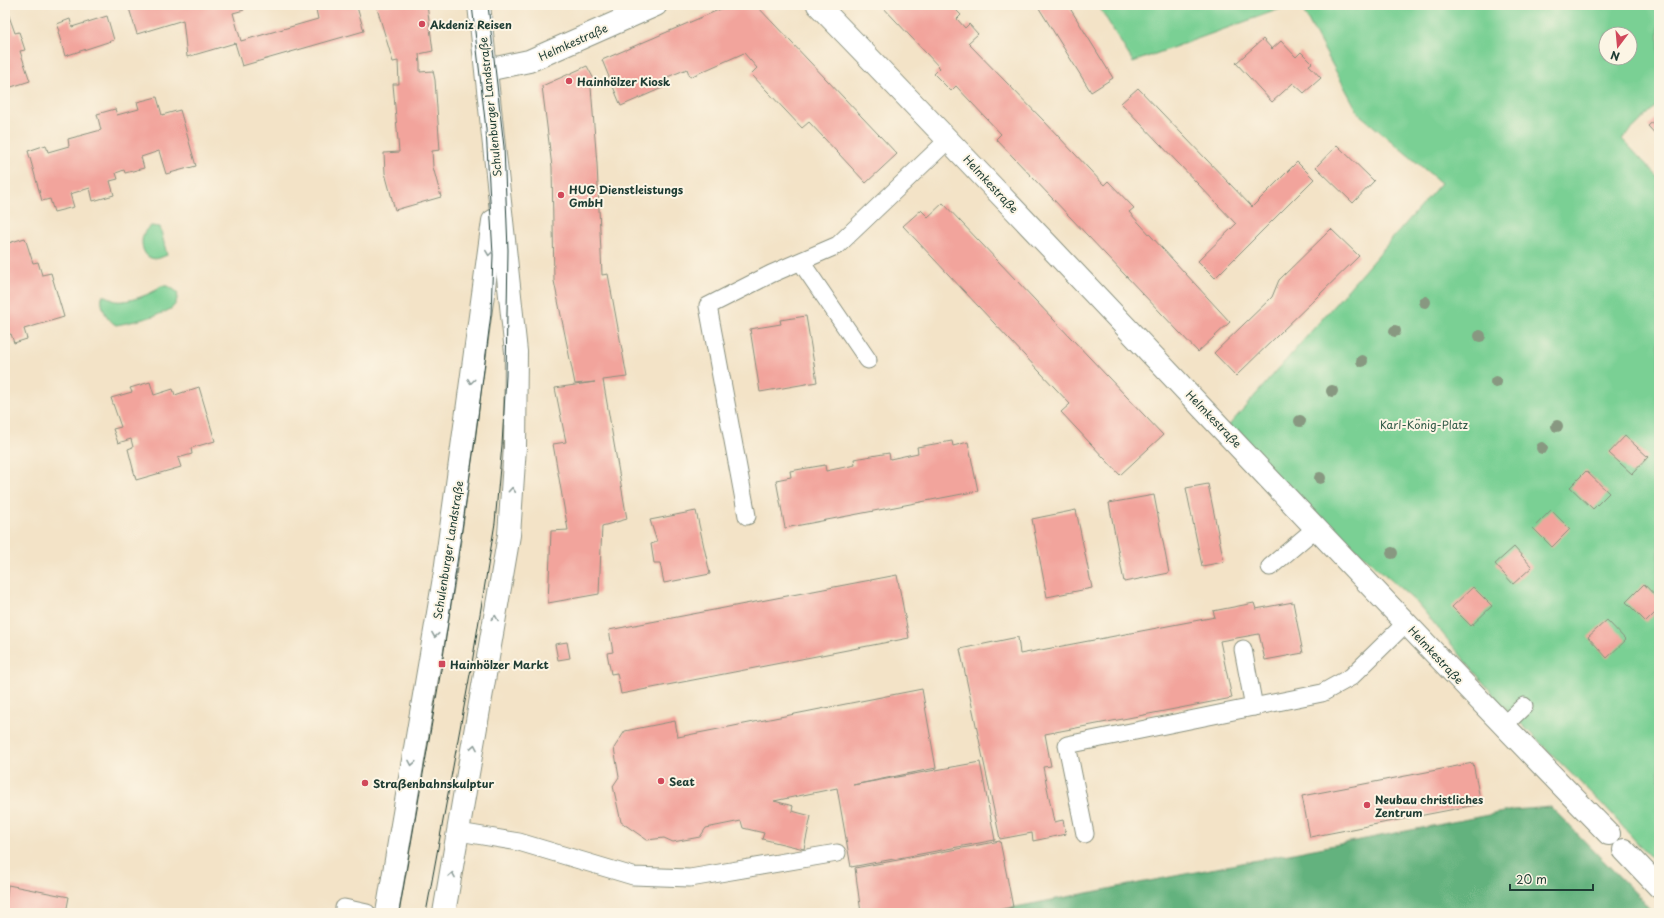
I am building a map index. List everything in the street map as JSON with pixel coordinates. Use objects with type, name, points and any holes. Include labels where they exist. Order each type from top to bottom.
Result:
[{"type":"main road","name":"Schulenburger Landstraße","points":[[444,913],[509,534],[515,447],[516,352],[497,186],[487,70],[479,5]]},
{"type":"main road","name":"Helmkestraße","points":[[487,70],[529,61],[656,5]]},
{"type":"main road","name":"Helmkestraße","points":[[818,5],[949,139],[1406,624],[1609,834]]},
{"type":"main road","name":"Schulenburger Landstraße","points":[[387,913],[446,564],[497,186]]},
{"type":"main road","points":[[1624,850],[1659,888]]},
{"type":"lane","points":[[747,516],[708,306],[771,274],[838,246],[949,139]]},
{"type":"lane","points":[[801,262],[868,360]]},
{"type":"lane","points":[[1270,567],[1316,528]]},
{"type":"lane","points":[[1085,834],[1067,744],[1322,693],[1351,677],[1406,624]]},
{"type":"lane","points":[[1243,649],[1254,707]]},
{"type":"lane","points":[[1503,726],[1524,706]]},
{"type":"lane","points":[[459,832],[518,842],[633,876],[690,878],[837,853]]},
{"type":"lane","points":[[344,908],[368,913]]},
{"type":"green space","points":[[1098,5],[1291,5],[1133,62]]},
{"type":"green space","name":"Karl-König-Platz","points":[[1300,5],[1659,5],[1659,103],[1622,139],[1659,178],[1659,867],[1604,806],[1501,704],[1418,604],[1224,431],[1441,183],[1359,114]]},
{"type":"green space","points":[[151,226],[160,227],[167,255],[155,259],[147,256],[144,252],[142,242],[144,233]]},
{"type":"green space","points":[[161,286],[170,287],[178,293],[177,300],[173,307],[162,313],[116,325],[110,320],[103,309],[102,296],[106,296],[116,301],[126,301],[146,295]]},
{"type":"green space","points":[[1551,807],[1655,913],[985,913],[1514,810]]},
{"type":"building","points":[[5,5],[15,33],[19,32],[25,50],[20,51],[30,81],[5,89]]},
{"type":"building","points":[[128,5],[243,5],[244,10],[233,13],[241,41],[318,19],[315,5],[364,5],[357,7],[364,31],[242,66],[235,43],[187,57],[183,20],[137,34]]},
{"type":"building","points":[[376,5],[427,5],[433,51],[419,54],[420,72],[433,71],[435,80],[440,150],[432,151],[433,167],[441,197],[395,210],[385,173],[384,153],[399,152],[393,84],[399,84],[398,61],[393,62]]},
{"type":"building","points":[[730,5],[756,5],[897,154],[866,183],[809,122],[802,128],[751,74],[757,68],[744,53],[690,77],[687,69],[665,78],[669,85],[621,106],[602,60]]},
{"type":"building","points":[[881,5],[951,5],[961,15],[957,19],[965,28],[969,24],[978,34],[968,43],[1104,185],[1108,181],[1134,208],[1129,212],[1230,322],[1198,352],[996,139],[1001,134],[956,86],[951,91],[934,74],[940,68]]},
{"type":"building","points":[[1037,5],[1068,5],[1113,78],[1091,92]]},
{"type":"building","points":[[107,16],[114,40],[65,56],[58,32],[60,31],[57,24],[70,19],[72,27]]},
{"type":"building","points":[[1263,39],[1272,49],[1281,41],[1296,57],[1301,52],[1312,63],[1309,65],[1321,78],[1304,93],[1293,83],[1272,102],[1236,63]]},
{"type":"building","points":[[587,66],[597,85],[591,87],[597,164],[602,275],[608,274],[627,377],[603,380],[627,519],[602,526],[599,594],[548,603],[551,531],[568,530],[553,444],[566,442],[555,388],[595,382],[575,384],[554,281],[552,167],[542,86]]},
{"type":"building","points":[[1138,88],[1252,207],[1297,162],[1314,179],[1215,278],[1198,261],[1236,224],[1121,103]]},
{"type":"building","points":[[157,97],[162,115],[180,110],[196,166],[166,174],[159,151],[141,157],[144,168],[125,173],[124,170],[116,173],[118,179],[110,181],[114,195],[93,201],[90,188],[70,194],[74,207],[54,212],[50,199],[42,201],[28,151],[46,145],[48,152],[69,146],[68,139],[101,130],[97,114],[115,109],[117,115],[139,109],[137,102]]},
{"type":"building","points":[[1659,116],[1659,138],[1648,126]]},
{"type":"building","points":[[1337,145],[1374,181],[1353,203],[1316,167]]},
{"type":"building","points":[[943,203],[1163,435],[1120,475],[1061,412],[1070,404],[903,226],[921,210],[928,217]]},
{"type":"building","points":[[1331,229],[1359,256],[1236,376],[1214,353],[1272,297],[1279,280]]},
{"type":"building","points":[[25,238],[33,263],[38,262],[42,275],[51,273],[64,317],[24,329],[27,339],[14,343],[11,334],[5,335],[5,244]]},
{"type":"building","points":[[806,316],[817,382],[760,392],[750,329],[781,324],[780,320]]},
{"type":"building","points":[[150,382],[154,395],[173,389],[175,395],[199,387],[215,441],[191,448],[192,454],[178,458],[181,467],[136,480],[128,449],[133,447],[131,439],[118,443],[113,429],[121,427],[111,398],[132,392],[130,388]]},
{"type":"building","points":[[1625,436],[1648,457],[1632,474],[1609,453]]},
{"type":"building","points":[[952,441],[953,446],[968,442],[978,491],[785,528],[776,480],[791,477],[790,471],[825,465],[826,471],[855,465],[854,459],[889,453],[890,459],[918,453],[917,447]]},
{"type":"building","points":[[1586,471],[1609,493],[1593,509],[1570,487]]},
{"type":"building","points":[[1208,484],[1224,562],[1202,566],[1186,488]]},
{"type":"building","points":[[1154,495],[1169,573],[1124,582],[1109,503]]},
{"type":"building","points":[[1076,510],[1092,588],[1047,597],[1032,519]]},
{"type":"building","points":[[1551,510],[1570,529],[1552,547],[1533,528]]},
{"type":"building","points":[[696,511],[710,574],[664,583],[660,563],[654,563],[651,544],[657,542],[650,520]]},
{"type":"building","points":[[1514,547],[1532,567],[1513,584],[1495,564]]},
{"type":"building","points":[[897,575],[909,638],[621,694],[617,673],[611,674],[607,653],[613,652],[609,630]]},
{"type":"building","points":[[1644,584],[1659,600],[1659,609],[1646,622],[1626,602]]},
{"type":"building","points":[[1473,587],[1492,606],[1471,626],[1452,607]]},
{"type":"building","points":[[1293,602],[1303,653],[1265,660],[1259,634],[1220,641],[1232,698],[1045,734],[1051,766],[1043,767],[1054,822],[1063,820],[1066,834],[1033,841],[1032,833],[1000,839],[960,649],[1018,637],[1020,654],[1215,617],[1213,611],[1254,603],[1256,609]]},
{"type":"building","points":[[1607,620],[1626,640],[1607,658],[1588,637]]},
{"type":"building","points":[[567,642],[570,658],[558,660],[555,644]]},
{"type":"building","points":[[922,689],[936,768],[853,785],[980,762],[995,840],[851,867],[837,788],[774,801],[793,806],[792,811],[811,816],[804,849],[762,839],[764,833],[743,828],[741,821],[706,828],[700,837],[673,842],[664,838],[647,840],[621,822],[613,786],[619,777],[614,748],[625,731],[675,721],[678,737]]},
{"type":"building","name":"Neubau christliches Zentrum","points":[[1473,763],[1481,804],[1310,837],[1302,796]]},
{"type":"building","points":[[1000,841],[1013,907],[985,913],[884,913],[884,911],[861,913],[855,868]]},
{"type":"building","points":[[8,885],[69,897],[66,913],[22,913],[5,910]]},
{"type":"tram line","points":[[399,913],[442,664],[475,441],[491,314],[493,255],[486,129],[472,5]]},
{"type":"tram line","points":[[426,913],[471,669],[495,523],[502,445],[506,376],[508,250],[504,147],[488,5]]},
{"type":"place","name":"Akdeniz Reisen","points":[[422,24]]},
{"type":"place","name":"Hainhölzer Kiosk","points":[[569,81]]},
{"type":"place","name":"HUG Dienstleistungs GmbH","points":[[561,195]]},
{"type":"place","name":"Hainhölzer Markt","points":[[442,664]]},
{"type":"place","name":"Seat","points":[[661,781]]},
{"type":"place","name":"Straßenbahnskulptur","points":[[365,783]]},
{"type":"place","name":"Neubau christliches Zentrum","points":[[1367,805]]}]
